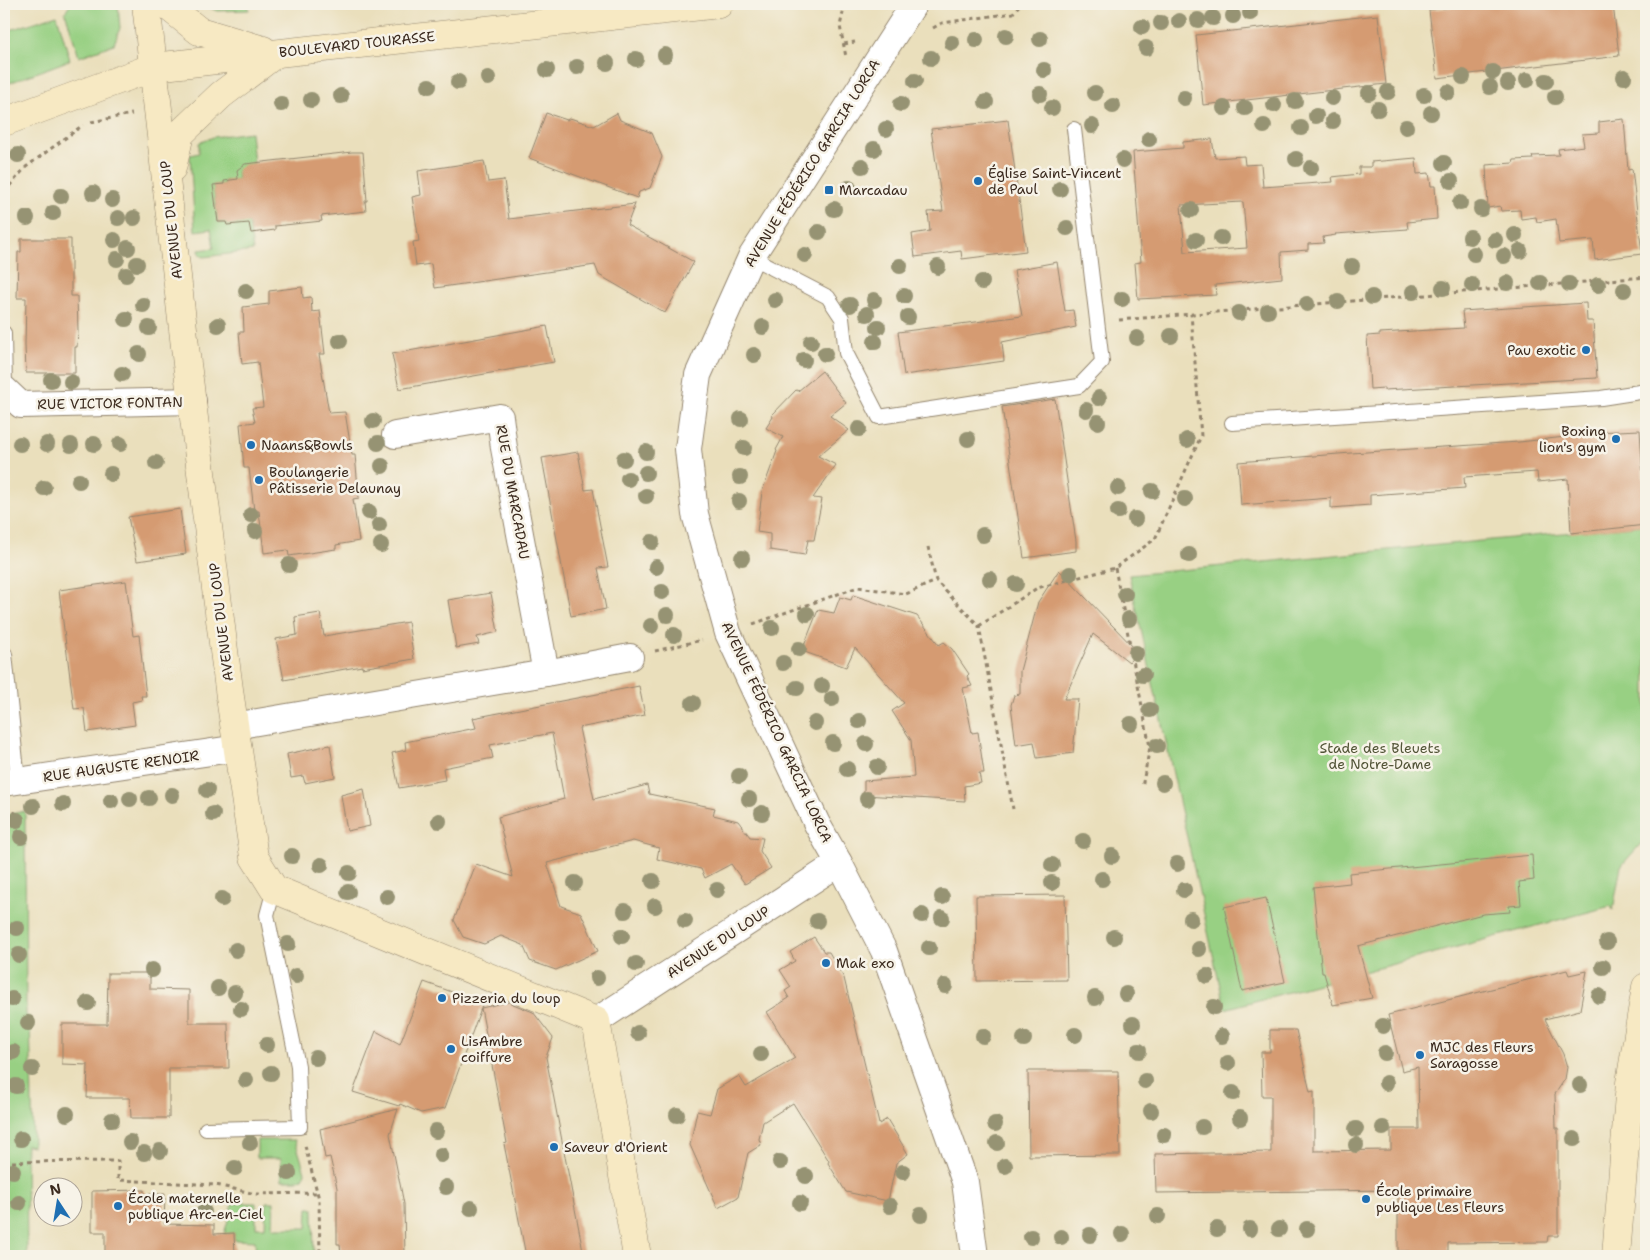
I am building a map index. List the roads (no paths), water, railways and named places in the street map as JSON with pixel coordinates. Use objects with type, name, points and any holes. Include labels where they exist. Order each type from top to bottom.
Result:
[{"type":"street","name":"AVENUE DU LOUP","points":[[146,4],[193,401],[236,737],[254,857],[274,889]]},
{"type":"street","points":[[164,4],[199,31],[277,53]]},
{"type":"street","name":"BOULEVARD TOURASSE","points":[[4,122],[154,68],[684,6],[719,4]]},
{"type":"street","name":"AVENUE FÉDÉRICO GARCIA LORCA","points":[[914,4],[751,257],[698,375],[688,448],[695,514],[728,633],[817,824],[884,951],[965,1182],[975,1256]]},
{"type":"street","points":[[168,186],[180,134],[220,95],[277,53]]},
{"type":"street","name":"RUE VICTOR FONTAN","points":[[5,390],[21,405],[193,401]]},
{"type":"street","name":"RUE DU MARCADAU","points":[[395,435],[500,417],[504,448],[546,673]]},
{"type":"street","points":[[236,737],[630,657]]},
{"type":"street","name":"RUE AUGUSTE RENOIR","points":[[11,782],[236,737]]},
{"type":"street","name":"AVENUE DU LOUP","points":[[596,1021],[839,864]]},
{"type":"street","points":[[274,889],[596,1021],[637,1256]]},
{"type":"street","points":[[1616,1256],[1630,1083],[1646,987]]},
{"type":"lane","points":[[751,257],[828,297],[842,318],[846,353],[879,417],[1079,386],[1102,362],[1074,129]]},
{"type":"lane","points":[[4,333],[5,390]]},
{"type":"lane","points":[[1232,423],[1600,398],[1646,391]]},
{"type":"lane","points":[[5,654],[11,782]]},
{"type":"lane","points":[[206,1129],[300,1127],[298,1066],[267,915],[274,889]]},
{"type":"place","name":"Église Saint-Vincent de Paul","points":[[978,181]]},
{"type":"place","name":"Marcadau","points":[[829,190]]},
{"type":"place","name":"Pau exotic","points":[[1586,350]]},
{"type":"place","name":"Boxing lion's gym","points":[[1616,439]]},
{"type":"place","name":"Naans&Bowls","points":[[251,445]]},
{"type":"place","name":"Boulangerie Pâtisserie Delaunay","points":[[259,480]]},
{"type":"place","name":"Mak exo","points":[[826,963]]},
{"type":"place","name":"Pizzeria du loup","points":[[442,998]]},
{"type":"place","name":"LisAmbre coiffure","points":[[451,1049]]},
{"type":"place","name":"MJC des Fleurs Saragosse","points":[[1420,1055]]},
{"type":"place","name":"Saveur d'Orient","points":[[554,1147]]},
{"type":"place","name":"École primaire publique Les Fleurs","points":[[1366,1199]]},
{"type":"place","name":"École maternelle publique Arc-en-Ciel","points":[[118,1206]]},
{"type":"park label","name":"Stade des Bleuets de Notre-Dame","points":[[1380,756]]}]
